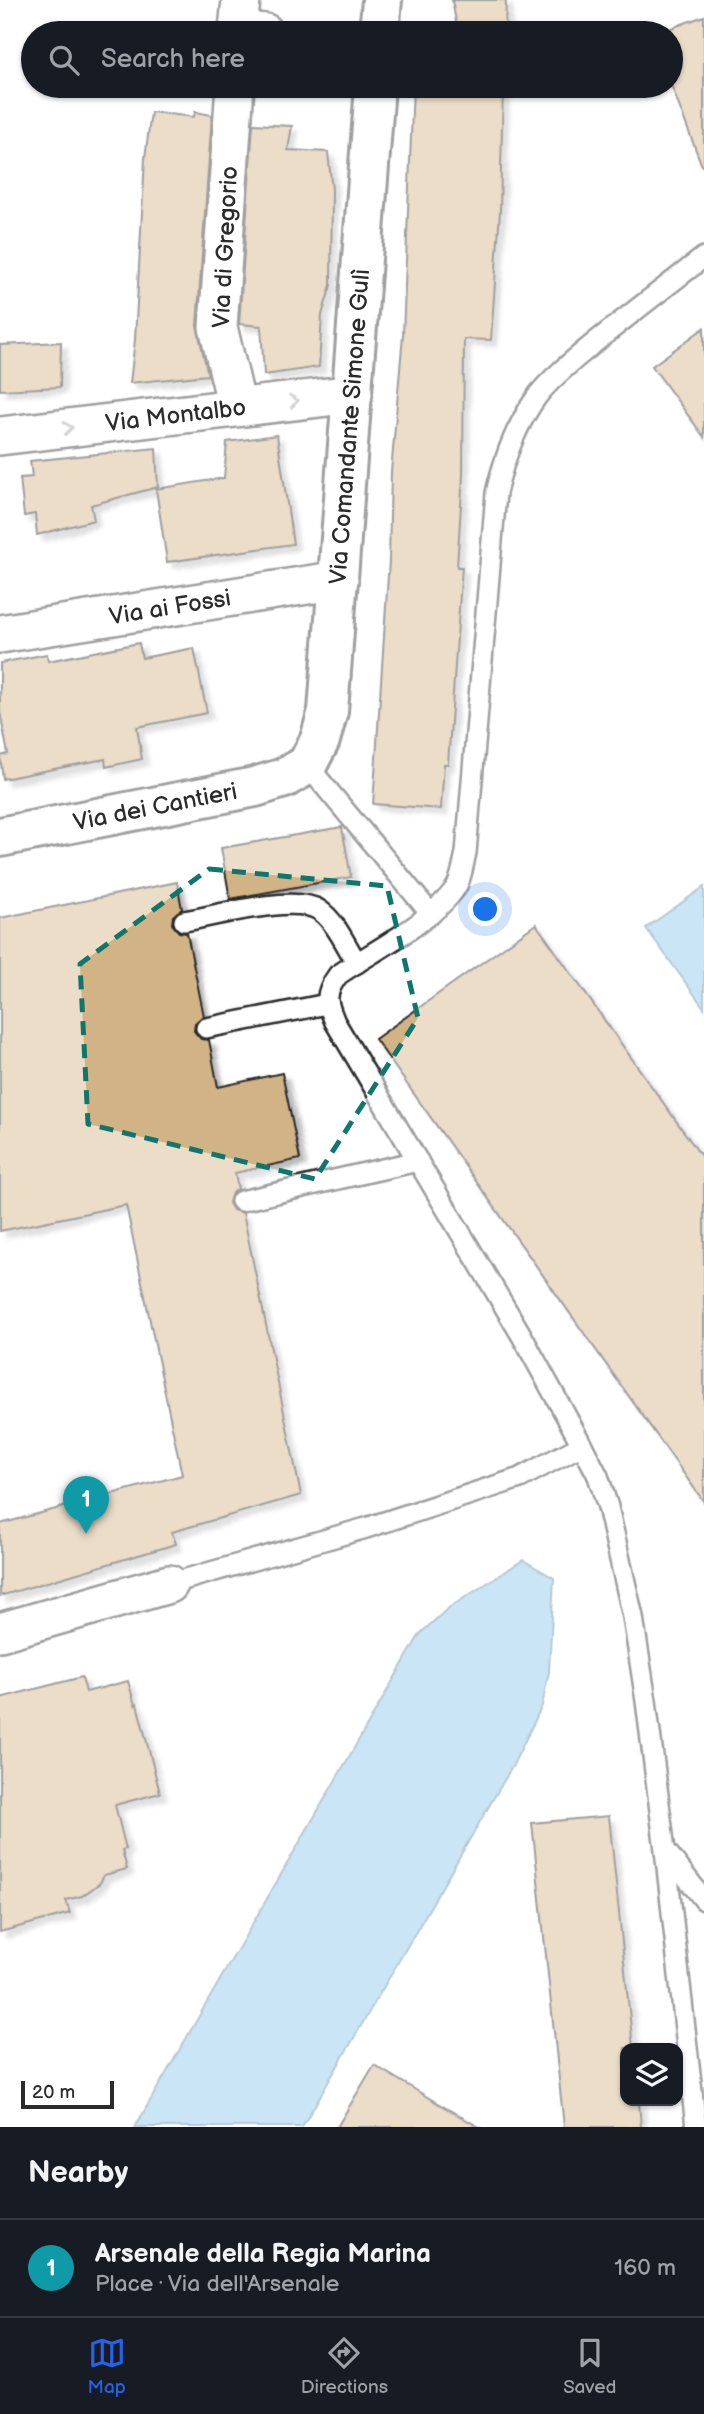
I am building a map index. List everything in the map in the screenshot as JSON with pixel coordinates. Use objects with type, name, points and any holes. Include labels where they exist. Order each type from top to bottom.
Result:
[{"type":"main road","points":[[380,21],[382,0]]},
{"type":"main road","name":"Via Comandante Simone Gulì","points":[[307,765],[320,740],[328,711],[374,98]]},
{"type":"main road","name":"Via dei Cantieri","points":[[0,838],[255,787],[284,778],[307,765]]},
{"type":"street","name":"Via di Gregorio","points":[[233,98],[218,327],[237,408]]},
{"type":"street","name":"Via Montalbo","points":[[0,436],[353,394]]},
{"type":"street","name":"Via ai Fossi","points":[[0,634],[339,580]]},
{"type":"street","points":[[0,1632],[169,1584]]},
{"type":"lane","points":[[696,2127],[665,1850],[633,1617],[608,1507],[598,1476],[522,1336],[335,1022],[327,1004],[328,989],[338,975],[431,914],[456,887],[466,853],[496,493],[504,457],[517,430],[538,395],[565,367],[704,257]]},
{"type":"lane","points":[[307,765],[431,914]]},
{"type":"lane","points":[[184,921],[279,904],[301,903],[319,910],[334,926],[357,962]]},
{"type":"lane","points":[[206,1028],[327,1004]]},
{"type":"lane","points":[[241,1201],[418,1161]]},
{"type":"lane","points":[[169,1584],[366,1528],[520,1478],[582,1445]]},
{"type":"lane","points":[[665,1850],[704,1900]]},
{"type":"highlighted area","points":[[209,869],[387,886],[418,1018],[315,1179],[88,1124],[80,964]]},
{"type":"water","points":[[704,887],[704,1008],[646,928]]},
{"type":"water","points":[[523,1560],[554,1578],[549,1671],[542,1706],[513,1765],[302,2127],[135,2127],[420,1634],[447,1609]]},
{"type":"building","points":[[452,0],[506,0],[505,21],[456,21]]},
{"type":"building","points":[[704,16],[704,166],[676,98],[683,98],[683,24]]},
{"type":"building","points":[[413,98],[503,98],[500,211],[491,340],[464,339],[463,475],[457,567],[462,567],[448,764],[444,764],[441,809],[373,804],[389,560],[391,472],[403,335]]},
{"type":"building","points":[[151,112],[194,117],[195,112],[212,115],[197,326],[208,375],[130,383],[145,158]]},
{"type":"building","points":[[253,124],[292,126],[288,150],[328,152],[332,190],[331,285],[322,315],[319,367],[264,375],[261,326],[239,324]]},
{"type":"building","points":[[704,328],[704,437],[652,366]]},
{"type":"building","points":[[61,342],[60,387],[0,390],[0,345]]},
{"type":"building","points":[[277,435],[293,544],[167,562],[156,489],[224,478],[227,442]]},
{"type":"building","points":[[156,448],[158,487],[91,505],[94,520],[37,535],[35,514],[24,516],[20,478],[32,477],[30,461]]},
{"type":"building","points":[[139,643],[142,658],[194,648],[207,713],[137,727],[142,759],[106,767],[105,759],[3,779],[0,756],[8,754],[0,712],[0,663],[47,654],[48,661]]},
{"type":"building","points":[[342,827],[351,877],[230,899],[221,848]]},
{"type":"building","points":[[177,882],[182,909],[173,916],[172,924],[179,932],[187,933],[204,1016],[195,1023],[194,1031],[201,1039],[209,1040],[218,1087],[282,1073],[300,1159],[235,1173],[238,1189],[232,1193],[229,1203],[233,1210],[243,1213],[301,1495],[172,1532],[176,1544],[0,1596],[0,1524],[182,1475],[126,1205],[0,1231],[0,918]]},
{"type":"building","points":[[536,924],[704,1160],[704,1502],[375,1039]]},
{"type":"building","points":[[82,1677],[86,1692],[128,1681],[135,1705],[137,1704],[160,1793],[115,1805],[126,1849],[122,1850],[127,1869],[104,1875],[100,1883],[82,1896],[66,1900],[70,1913],[0,1932],[0,1698]]},
{"type":"building","points":[[609,1816],[632,2043],[620,2043],[620,2106],[639,2106],[641,2127],[564,2127],[532,1823]]},
{"type":"building","points":[[374,2065],[439,2104],[479,2127],[337,2127]]},
{"type":"place","name":"Arsenale della Regia Marina","points":[[86,1534]]}]
